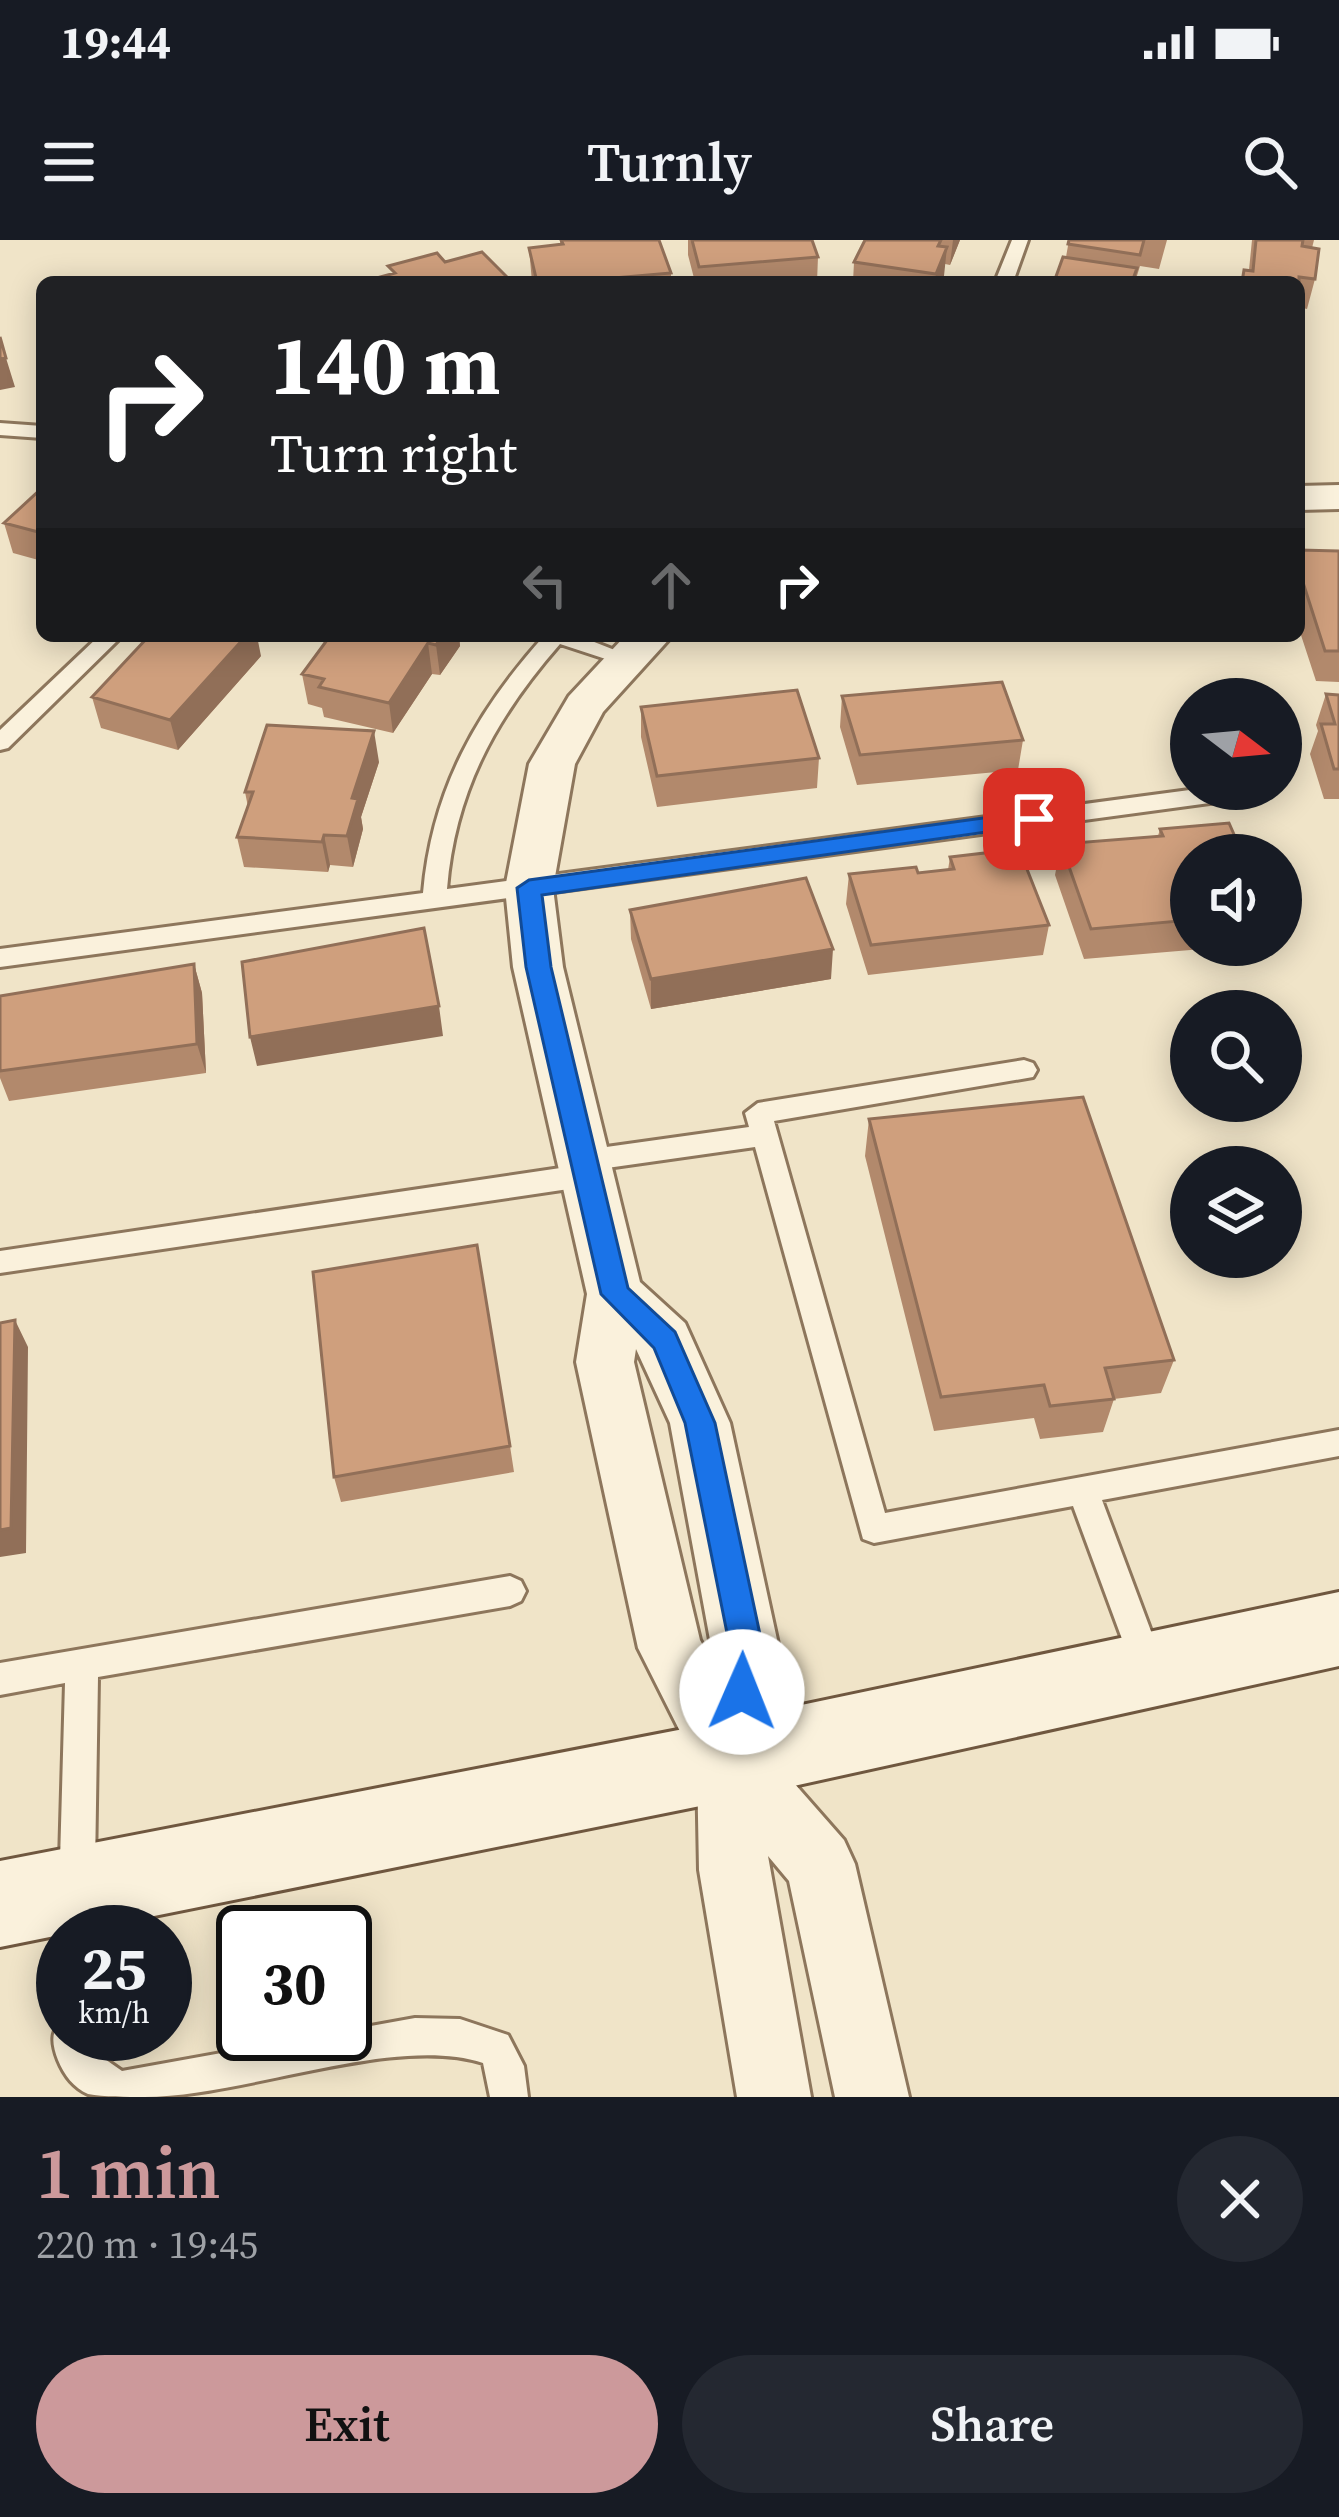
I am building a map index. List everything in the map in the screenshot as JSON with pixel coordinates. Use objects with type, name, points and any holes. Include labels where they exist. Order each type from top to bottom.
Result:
[{"type":"main road","points":[[100,1905],[730,1760],[1339,1629]]},
{"type":"main road","points":[[0,1904],[36,1907]]},
{"type":"street","points":[[1305,498],[1339,497]]},
{"type":"street","points":[[638,647],[585,706],[552,764],[529,888],[538,967],[615,1294],[605,1361],[670,1648],[730,1760],[820,1864],[872,2097]]},
{"type":"street","points":[[730,1760],[734,1870],[774,2097]]},
{"type":"lane","points":[[1006,276],[1020,240]]},
{"type":"lane","points":[[0,429],[36,432]]},
{"type":"lane","points":[[0,743],[105,642]]},
{"type":"lane","points":[[434,898],[443,810],[460,768],[488,719],[552,642]]},
{"type":"lane","points":[[601,642],[638,647]]},
{"type":"lane","points":[[0,958],[1170,800]]},
{"type":"lane","points":[[1024,1070],[758,1113],[874,1528],[1339,1443]]},
{"type":"lane","points":[[0,1262],[764,1136]]},
{"type":"lane","points":[[1082,1490],[1150,1670]]},
{"type":"lane","points":[[0,1679],[510,1591]]},
{"type":"lane","points":[[78,1905],[82,1665]]},
{"type":"lane","points":[[80,2061],[91,2079],[122,2090],[415,2036],[460,2037],[495,2048],[506,2066],[509,2097]]},
{"type":"building","points":[[561,240],[659,240],[671,273],[536,276],[529,248],[563,244]]},
{"type":"building","points":[[692,240],[812,240],[818,257],[699,267]]},
{"type":"building","points":[[865,240],[941,240],[938,246],[947,247],[936,274],[854,262]]},
{"type":"building","points":[[1069,240],[1144,240],[1140,255],[1068,244]]},
{"type":"building","points":[[1256,240],[1303,240],[1302,246],[1319,249],[1315,279],[1243,276],[1244,270],[1253,271]]},
{"type":"building","points":[[482,252],[506,276],[384,276],[395,273],[388,266],[437,253],[445,262]]},
{"type":"building","points":[[1063,257],[1137,268],[1134,276],[1056,276]]},
{"type":"building","points":[[36,494],[36,531],[4,523]]},
{"type":"building","points":[[1305,550],[1339,551],[1339,651],[1325,651],[1305,589]]},
{"type":"building","points":[[143,642],[241,642],[170,720],[92,697]]},
{"type":"building","points":[[326,642],[438,642],[428,643],[389,703],[319,687],[324,679],[302,674]]},
{"type":"building","points":[[1002,682],[1023,740],[860,755],[842,696]]},
{"type":"building","points":[[797,690],[819,758],[657,776],[641,707]]},
{"type":"building","points":[[1326,694],[1339,695],[1339,769],[1334,769],[1321,724],[1335,724]]},
{"type":"building","points":[[267,725],[374,731],[352,798],[358,799],[347,836],[324,835],[322,842],[237,837],[253,792],[245,792]]},
{"type":"building","points":[[1229,823],[1234,834],[1170,834],[1170,922],[1091,929],[1061,844],[1163,836],[1160,829]]},
{"type":"building","points":[[1019,849],[1049,925],[871,945],[849,874],[916,867],[918,873],[954,869],[950,857]]},
{"type":"building","points":[[806,878],[833,949],[651,979],[630,910]]},
{"type":"building","points":[[424,928],[439,1006],[250,1037],[242,962]]},
{"type":"building","points":[[194,964],[197,1044],[0,1071],[0,996]]},
{"type":"building","points":[[1083,1097],[1174,1360],[1105,1368],[1114,1399],[1050,1406],[1044,1385],[941,1397],[869,1119]]},
{"type":"building","points":[[477,1245],[510,1446],[334,1477],[313,1272]]},
{"type":"building","points":[[15,1320],[11,1528],[0,1530],[0,1323]]},
{"type":"route","points":[[742,1692],[748,1658],[700,1423],[665,1340],[615,1294],[538,967],[529,888],[1034,819]]}]
